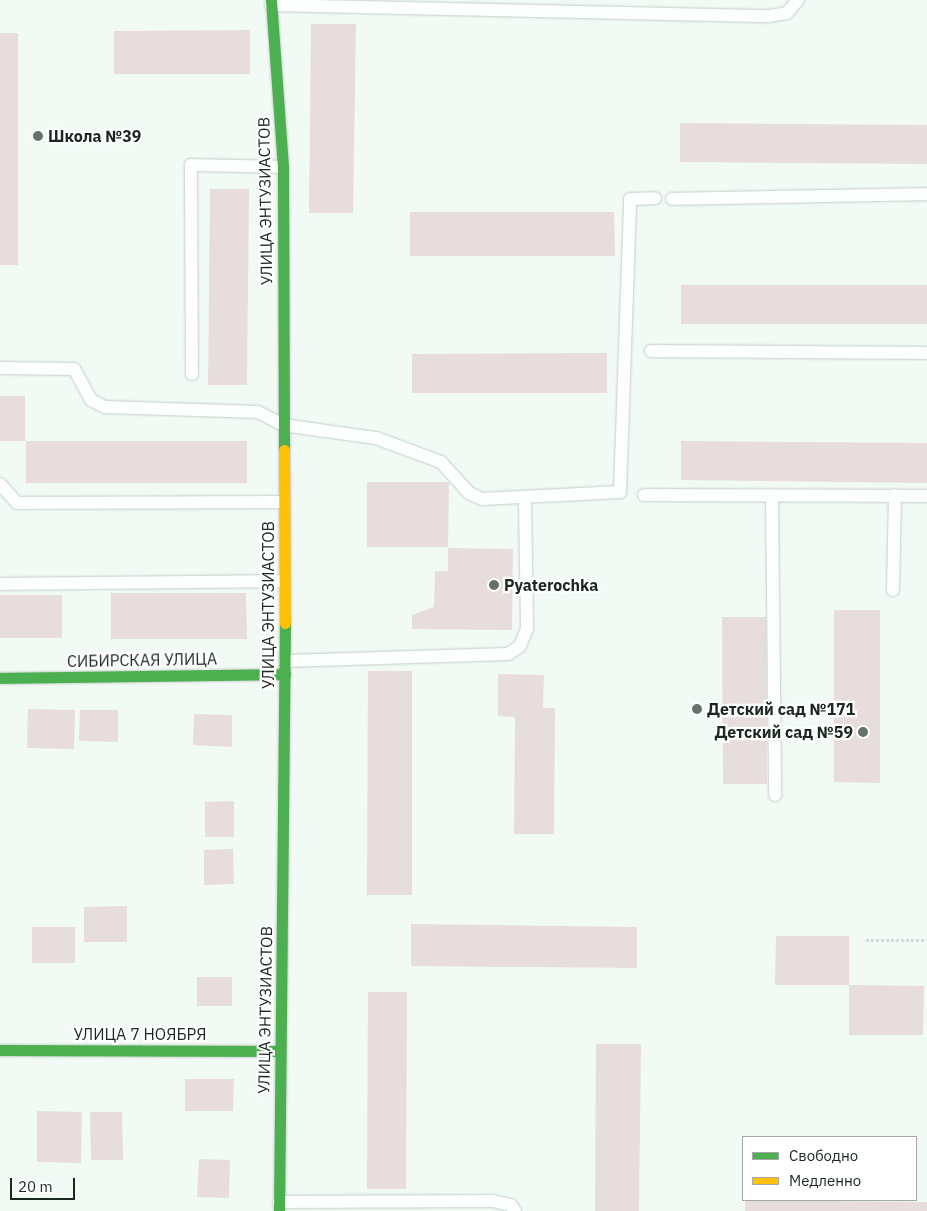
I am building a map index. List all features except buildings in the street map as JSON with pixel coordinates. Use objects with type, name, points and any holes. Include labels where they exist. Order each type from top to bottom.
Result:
[{"type":"street","name":"УЛИЦА ЭНТУЗИАСТОВ","points":[[271,2],[283,166],[285,674],[279,1050],[279,1206]]},
{"type":"street","name":"СИБИРСКАЯ УЛИЦА","points":[[0,678],[285,674]]},
{"type":"street","name":"УЛИЦА 7 НОЯБРЯ","points":[[0,1050],[279,1050]]},
{"type":"lane","points":[[271,2],[769,16],[787,13],[798,0]]},
{"type":"lane","points":[[192,374],[191,165],[283,166]]},
{"type":"lane","points":[[672,199],[927,194]]},
{"type":"lane","points":[[0,368],[74,369],[92,400],[105,407],[258,412],[284,426],[376,438],[440,462],[469,493],[482,500],[620,492],[630,199],[655,198]]},
{"type":"lane","points":[[651,350],[927,353]]},
{"type":"lane","points":[[0,484],[17,503],[284,502]]},
{"type":"lane","points":[[644,494],[927,496]]},
{"type":"lane","points":[[893,590],[895,495]]},
{"type":"lane","points":[[772,496],[775,795]]},
{"type":"lane","points":[[285,661],[508,654],[520,646],[527,629],[525,497]]},
{"type":"lane","points":[[0,584],[284,581]]},
{"type":"lane","points":[[279,1206],[493,1201],[511,1205],[515,1211]]},
{"type":"path","points":[[866,940],[927,940]]},
{"type":"traffic: fast","points":[[271,0],[283,167],[284,450]]},
{"type":"traffic: fast","points":[[279,1211],[285,623]]},
{"type":"traffic: fast","points":[[0,678],[285,674]]},
{"type":"traffic: fast","points":[[0,1050],[279,1051]]},
{"type":"traffic: slow","points":[[284,450],[285,623]]},
{"type":"place","name":"Школа №39","points":[[38,136]]},
{"type":"place","name":"Pyaterochka","points":[[494,585]]},
{"type":"place","name":"Детский сад №171","points":[[697,709]]},
{"type":"place","name":"Детский сад №59","points":[[863,732]]}]
